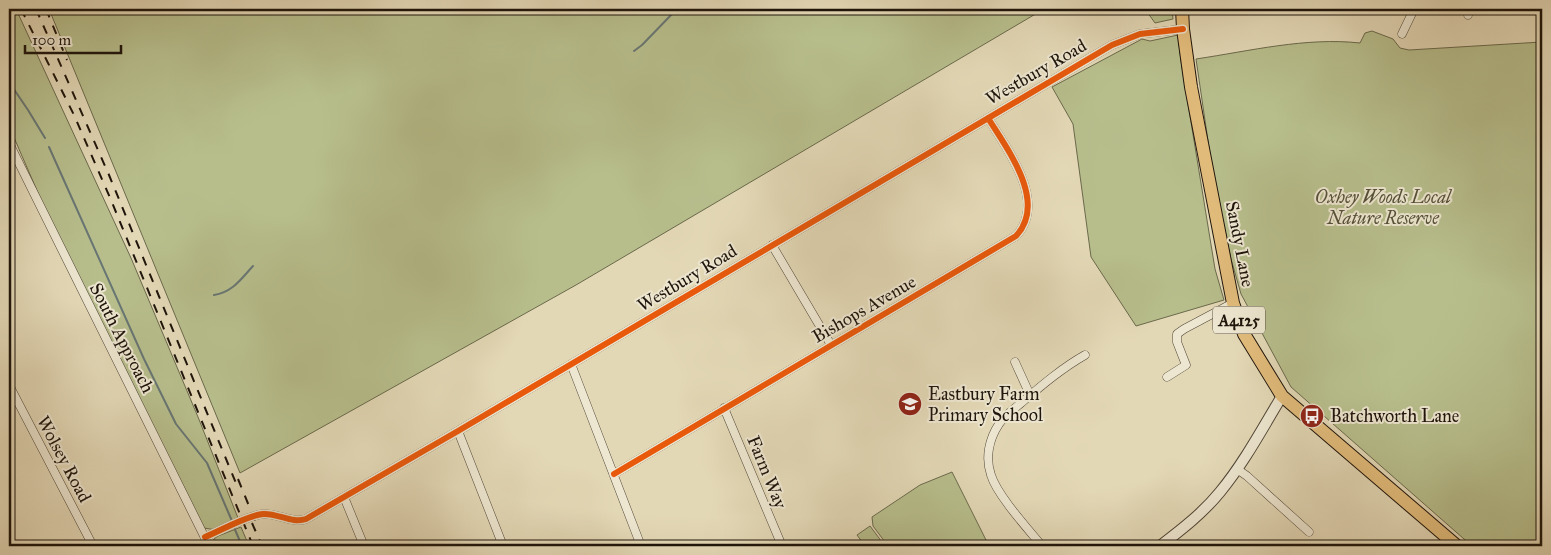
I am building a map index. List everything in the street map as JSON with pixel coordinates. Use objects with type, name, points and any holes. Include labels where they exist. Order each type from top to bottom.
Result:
[{"type":"main road","name":"Sandy Lane","points":[[1182,9],[1191,87],[1233,303],[1244,334],[1282,396],[1457,546]]},
{"type":"street","points":[[1402,34],[1414,9]]},
{"type":"street","name":"Westbury Road","points":[[205,537],[258,514],[302,521],[1112,45],[1129,37],[1150,32],[1183,29]]},
{"type":"street","name":"Bishops Avenue","points":[[614,474],[1011,240],[1023,227],[1028,204],[1024,182],[988,118]]},
{"type":"street","name":"South Approach","points":[[9,143],[209,546]]},
{"type":"street","points":[[772,245],[831,346]]},
{"type":"street","points":[[1167,376],[1186,365],[1177,334],[1233,303]]},
{"type":"street","points":[[1042,546],[997,487],[991,475],[988,462],[990,444],[1002,420],[1060,370],[1085,354]]},
{"type":"street","points":[[1015,362],[1030,395]]},
{"type":"street","points":[[571,364],[641,546]]},
{"type":"street","name":"Wolsey Road","points":[[9,387],[93,546]]},
{"type":"street","points":[[1160,546],[1208,505],[1237,469],[1282,396]]},
{"type":"street","name":"Farm Way","points":[[724,408],[782,546]]},
{"type":"street","points":[[458,431],[503,546]]},
{"type":"street","points":[[1237,469],[1309,532]]},
{"type":"street","points":[[344,498],[364,546]]},
{"type":"green space","points":[[9,9],[16,9],[131,258],[198,417],[238,518],[216,530],[204,528],[58,239],[9,126]]},
{"type":"green space","points":[[49,9],[1044,9],[576,285],[240,473]]},
{"type":"green space","points":[[1145,9],[1172,9],[1173,19],[1155,23]]},
{"type":"green space","name":"Oxhey Woods Local Nature Reserve","points":[[1372,31],[1393,39],[1400,48],[1409,50],[1542,42],[1542,546],[1472,546],[1291,387],[1241,294],[1231,259],[1213,175],[1196,59],[1299,43],[1360,43],[1365,33]]},
{"type":"green space","points":[[1178,35],[1215,269],[1224,300],[1136,326],[1091,257],[1073,124],[1052,87],[1142,39],[1150,41]]},
{"type":"green space","points":[[952,472],[989,546],[888,546],[873,526],[872,517],[920,485]]},
{"type":"green space","points":[[870,526],[885,546],[865,546],[857,535]]},
{"type":"green space","points":[[241,527],[249,546],[215,546],[213,543],[214,539],[218,536]]},
{"type":"waterway","points":[[634,51],[674,12],[680,9]]},
{"type":"waterway","points":[[9,82],[45,138]]},
{"type":"waterway","points":[[49,147],[144,359],[176,424],[207,463],[232,521]]},
{"type":"waterway","points":[[214,295],[232,288],[253,266]]},
{"type":"waterway","points":[[233,525],[242,546]]},
{"type":"railway","points":[[21,9],[74,115],[111,200],[253,546]]},
{"type":"railway","points":[[36,9],[109,175],[238,488]]},
{"type":"railway","points":[[46,9],[67,60]]},
{"type":"railway","points":[[238,479],[258,528]]},
{"type":"railway","points":[[252,523],[262,546]]},
{"type":"cycle path","points":[[205,537],[257,515],[269,514],[295,520],[306,519],[1112,45],[1140,34],[1183,29]]},
{"type":"cycle path","points":[[614,474],[1016,236],[1025,222],[1028,208],[1026,192],[1014,160],[988,118]]},
{"type":"place","name":"Eastbury Farm Primary School","points":[[910,404]]},
{"type":"place","name":"Batchworth Lane","points":[[1312,416]]}]
